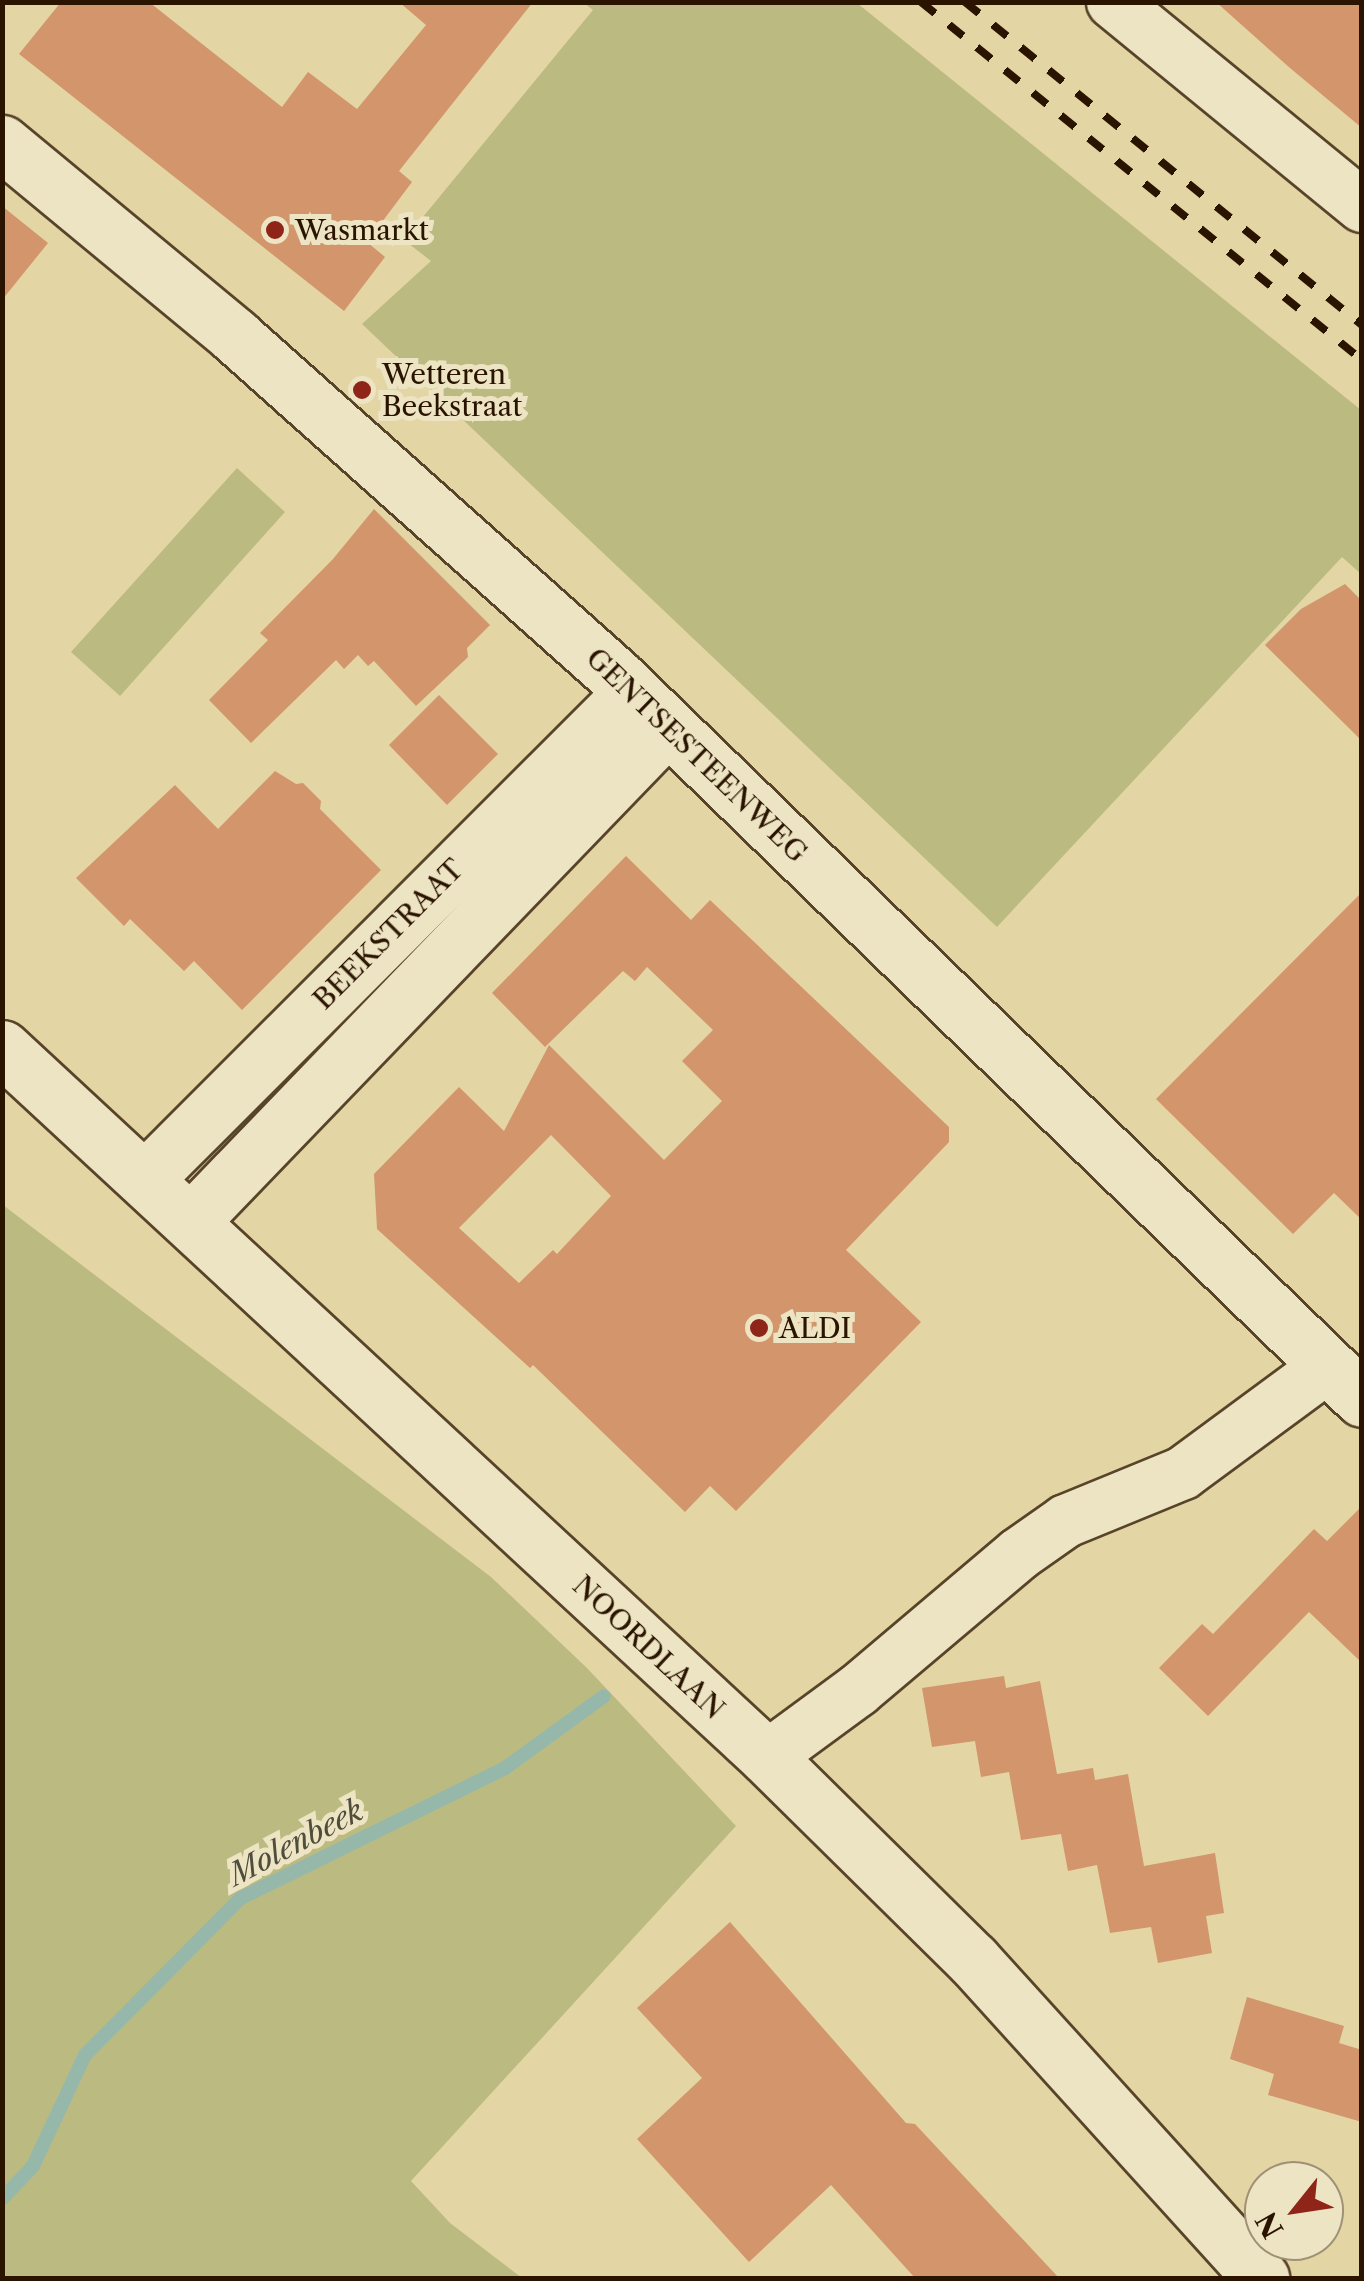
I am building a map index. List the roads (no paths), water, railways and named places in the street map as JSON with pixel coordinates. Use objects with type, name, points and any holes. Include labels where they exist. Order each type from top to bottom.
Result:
[{"type":"street","points":[[1114,2],[1362,206]]},
{"type":"street","name":"GENTSESTEENWEG","points":[[2,142],[235,336],[650,709],[1345,1382]]},
{"type":"street","name":"BEEKSTRAAT","points":[[146,1178],[650,709]]},
{"type":"street","name":"BEEKSTRAAT","points":[[192,1221],[650,709]]},
{"type":"street","name":"NOORDLAAN","points":[[2,1048],[767,1757],[973,1960],[1261,2278]]},
{"type":"street","points":[[767,1757],[857,1691],[1019,1554],[1066,1521],[1183,1472],[1345,1382]]},
{"type":"waterway","name":"Molenbeek","points":[[2,2199],[33,2166],[85,2055],[241,1898],[505,1768],[604,1696]]},
{"type":"railway","points":[[921,2],[1362,360]]},
{"type":"railway","points":[[965,2],[1362,325]]},
{"type":"place","name":"Wasmarkt","points":[[275,230]]},
{"type":"place","name":"Wetteren Beekstraat","points":[[362,390]]},
{"type":"place","name":"ALDI","points":[[759,1328]]}]
